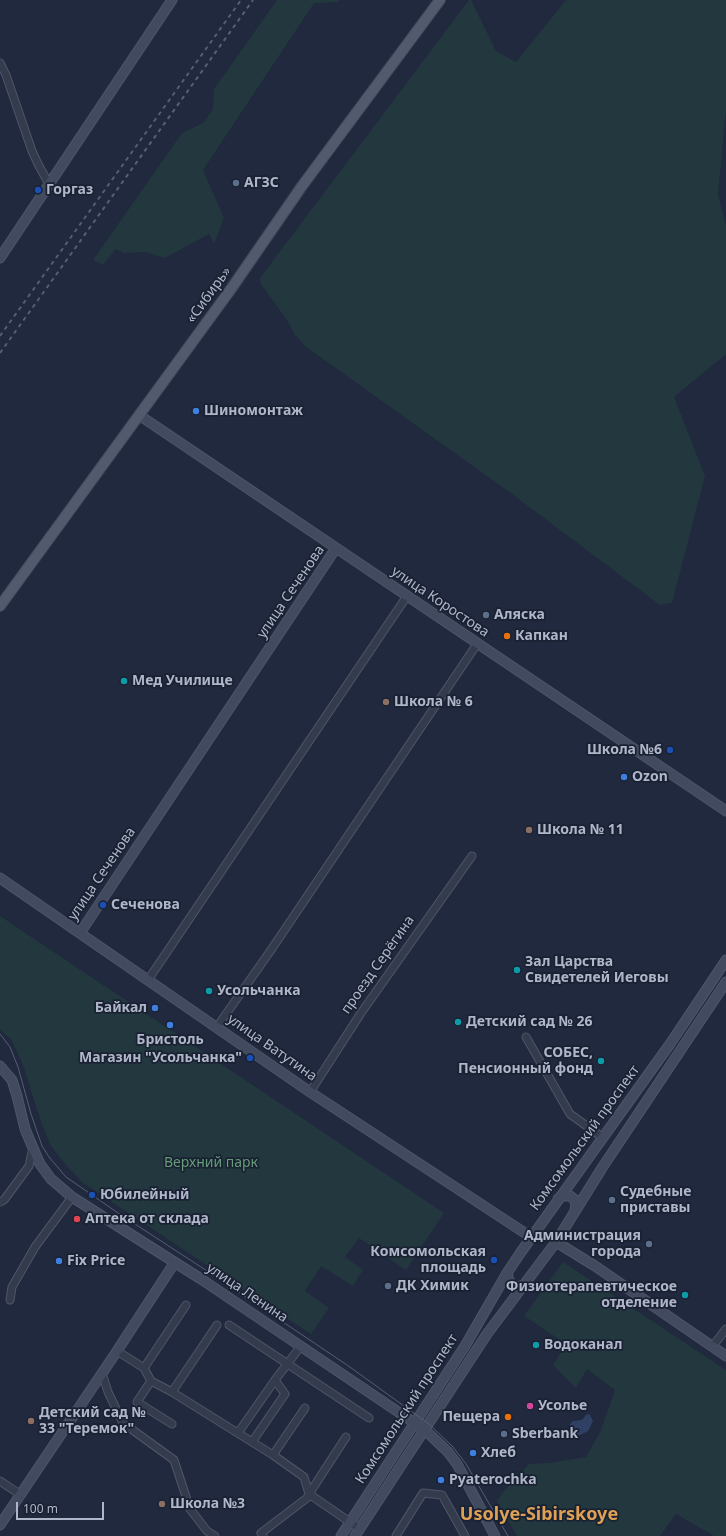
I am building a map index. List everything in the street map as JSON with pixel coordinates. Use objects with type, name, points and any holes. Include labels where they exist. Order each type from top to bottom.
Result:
[{"type":"main road","name":"«Сибирь»","points":[[0,606],[231,289],[302,186],[440,0]]},
{"type":"street","points":[[0,258],[172,0]]},
{"type":"street","points":[[0,63],[6,75],[38,166],[50,184]]},
{"type":"street","name":"улица Коростова","points":[[139,415],[726,811]]},
{"type":"street","name":"улица Сеченова","points":[[80,933],[336,548]]},
{"type":"street","points":[[148,980],[407,596]]},
{"type":"street","points":[[217,1027],[477,644]]},
{"type":"street","name":"проезд Серёгина","points":[[310,1092],[361,1013],[472,856]]},
{"type":"street","name":"улица Ватутина","points":[[0,878],[310,1092],[531,1238]]},
{"type":"street","name":"Комсомольский проспект","points":[[341,1536],[476,1329],[507,1273],[558,1199],[670,1044],[726,960]]},
{"type":"street","name":"Комсомольский проспект","points":[[357,1533],[487,1334],[556,1242],[726,982]]},
{"type":"street","points":[[526,1037],[570,1114],[602,1136]]},
{"type":"street","name":"улица Ленина","points":[[0,1066],[12,1080],[25,1129],[40,1164],[47,1174],[72,1197],[175,1262],[425,1430],[448,1452],[456,1464],[495,1536]]},
{"type":"street","points":[[0,1202],[4,1200],[29,1166],[33,1148]]},
{"type":"street","points":[[558,1199],[562,1196],[570,1196],[574,1199],[576,1204],[575,1211]]},
{"type":"street","points":[[10,1300],[12,1287],[35,1247],[72,1197]]},
{"type":"street","points":[[556,1242],[595,1266],[726,1356]]},
{"type":"street","points":[[0,1525],[116,1353],[175,1262]]},
{"type":"street","points":[[507,1273],[510,1284],[518,1287],[525,1284]]},
{"type":"street","points":[[144,1368],[186,1305]]},
{"type":"street","points":[[229,1324],[369,1418]]},
{"type":"street","points":[[172,1392],[217,1325]]},
{"type":"street","points":[[712,1347],[726,1328]]},
{"type":"street","points":[[238,1432],[301,1346]]},
{"type":"street","points":[[116,1353],[144,1368],[151,1381],[238,1432],[304,1477],[309,1494],[350,1523],[357,1533]]},
{"type":"street","points":[[102,1373],[108,1392],[123,1423],[174,1460],[190,1509],[207,1531],[214,1536]]},
{"type":"street","points":[[252,1442],[285,1394],[275,1380]]},
{"type":"street","points":[[151,1381],[137,1402],[172,1424]]},
{"type":"street","points":[[273,1455],[305,1408]]},
{"type":"street","points":[[263,1536],[261,1533],[306,1498],[346,1437]]},
{"type":"street","points":[[0,1481],[21,1495]]},
{"type":"street","points":[[396,1536],[423,1493],[442,1495],[465,1536]]},
{"type":"green space","points":[[277,0],[340,0],[338,2],[314,3],[203,170],[224,218],[214,244],[209,234],[165,258],[145,252],[124,253],[116,249],[103,265],[93,260],[182,133],[203,123],[213,109],[214,89]]},
{"type":"green space","points":[[469,0],[471,0],[496,51],[516,62],[566,0],[726,0],[726,110],[718,194],[726,226],[726,354],[674,397],[705,476],[672,603],[660,605],[512,494],[305,346],[295,335],[287,320],[261,284],[260,278]]},
{"type":"green space","name":"Верхний парк","points":[[0,916],[444,1213],[406,1270],[359,1238],[345,1257],[363,1270],[353,1286],[321,1266],[305,1291],[329,1308],[311,1334],[83,1183],[51,1146],[41,1122],[23,1065],[11,1039],[0,1030]]},
{"type":"green space","points":[[563,1262],[726,1370],[726,1536],[714,1536],[676,1514],[660,1536],[517,1536],[497,1501],[503,1492],[529,1464],[550,1463],[586,1457],[601,1430],[615,1390],[587,1369],[576,1388],[553,1365],[566,1344],[524,1316]]},
{"type":"water","points":[[588,1414],[593,1421],[588,1431],[580,1435],[574,1435],[570,1428],[570,1424],[573,1421],[582,1420]]},
{"type":"tram line","points":[[0,1034],[10,1047],[18,1067],[31,1114],[42,1146],[66,1177],[347,1365],[429,1424],[453,1447],[466,1464],[508,1536]]},
{"type":"railway","points":[[0,336],[241,0]]},
{"type":"railway","points":[[0,353],[253,0]]},
{"type":"place","name":"АГЗС","points":[[236,183]]},
{"type":"place","name":"Горгаз","points":[[38,190]]},
{"type":"place","name":"Шиномонтаж","points":[[196,411]]},
{"type":"place","name":"Аляска","points":[[486,615]]},
{"type":"place","name":"Капкан","points":[[507,636]]},
{"type":"place","name":"Мед Училище","points":[[124,681]]},
{"type":"place","name":"Школа № 6","points":[[386,702]]},
{"type":"place","name":"Школа №6","points":[[670,750]]},
{"type":"place","name":"Ozon","points":[[624,777]]},
{"type":"place","name":"Школа № 11","points":[[529,830]]},
{"type":"place","name":"Сеченова","points":[[103,905]]},
{"type":"place","name":"Зал Царства Свидетелей Иеговы","points":[[517,970]]},
{"type":"place","name":"Усольчанка","points":[[209,991]]},
{"type":"place","name":"Байкал","points":[[155,1008]]},
{"type":"place","name":"Детский сад № 26","points":[[458,1022]]},
{"type":"place","name":"Бристоль","points":[[170,1025]]},
{"type":"place","name":"Магазин \"Усольчанка\"","points":[[250,1058]]},
{"type":"place","name":"СОБЕС, Пенсионный фонд","points":[[601,1061]]},
{"type":"place","name":"Юбилейный","points":[[92,1195]]},
{"type":"place","name":"Судебные приставы","points":[[612,1200]]},
{"type":"place","name":"Аптека от склада","points":[[77,1219]]},
{"type":"place","name":"Администрация города","points":[[649,1244]]},
{"type":"place","name":"Комсомольская площадь","points":[[494,1260]]},
{"type":"place","name":"Fix Price","points":[[59,1261]]},
{"type":"place","name":"ДК Химик","points":[[388,1286]]},
{"type":"place","name":"Физиотерапевтическое отделение","points":[[685,1295]]},
{"type":"place","name":"Водоканал","points":[[536,1345]]},
{"type":"place","name":"Усолье","points":[[530,1406]]},
{"type":"place","name":"Пещера","points":[[508,1417]]},
{"type":"place","name":"Детский сад № 33 \"Теремок\"","points":[[31,1421]]},
{"type":"place","name":"Sberbank","points":[[504,1434]]},
{"type":"place","name":"Хлеб","points":[[473,1453]]},
{"type":"place","name":"Pyaterochka","points":[[441,1480]]},
{"type":"place","name":"Школа №3","points":[[162,1504]]},
{"type":"district","name":"Usolye-Sibirskoye","points":[[539,1515]]}]
